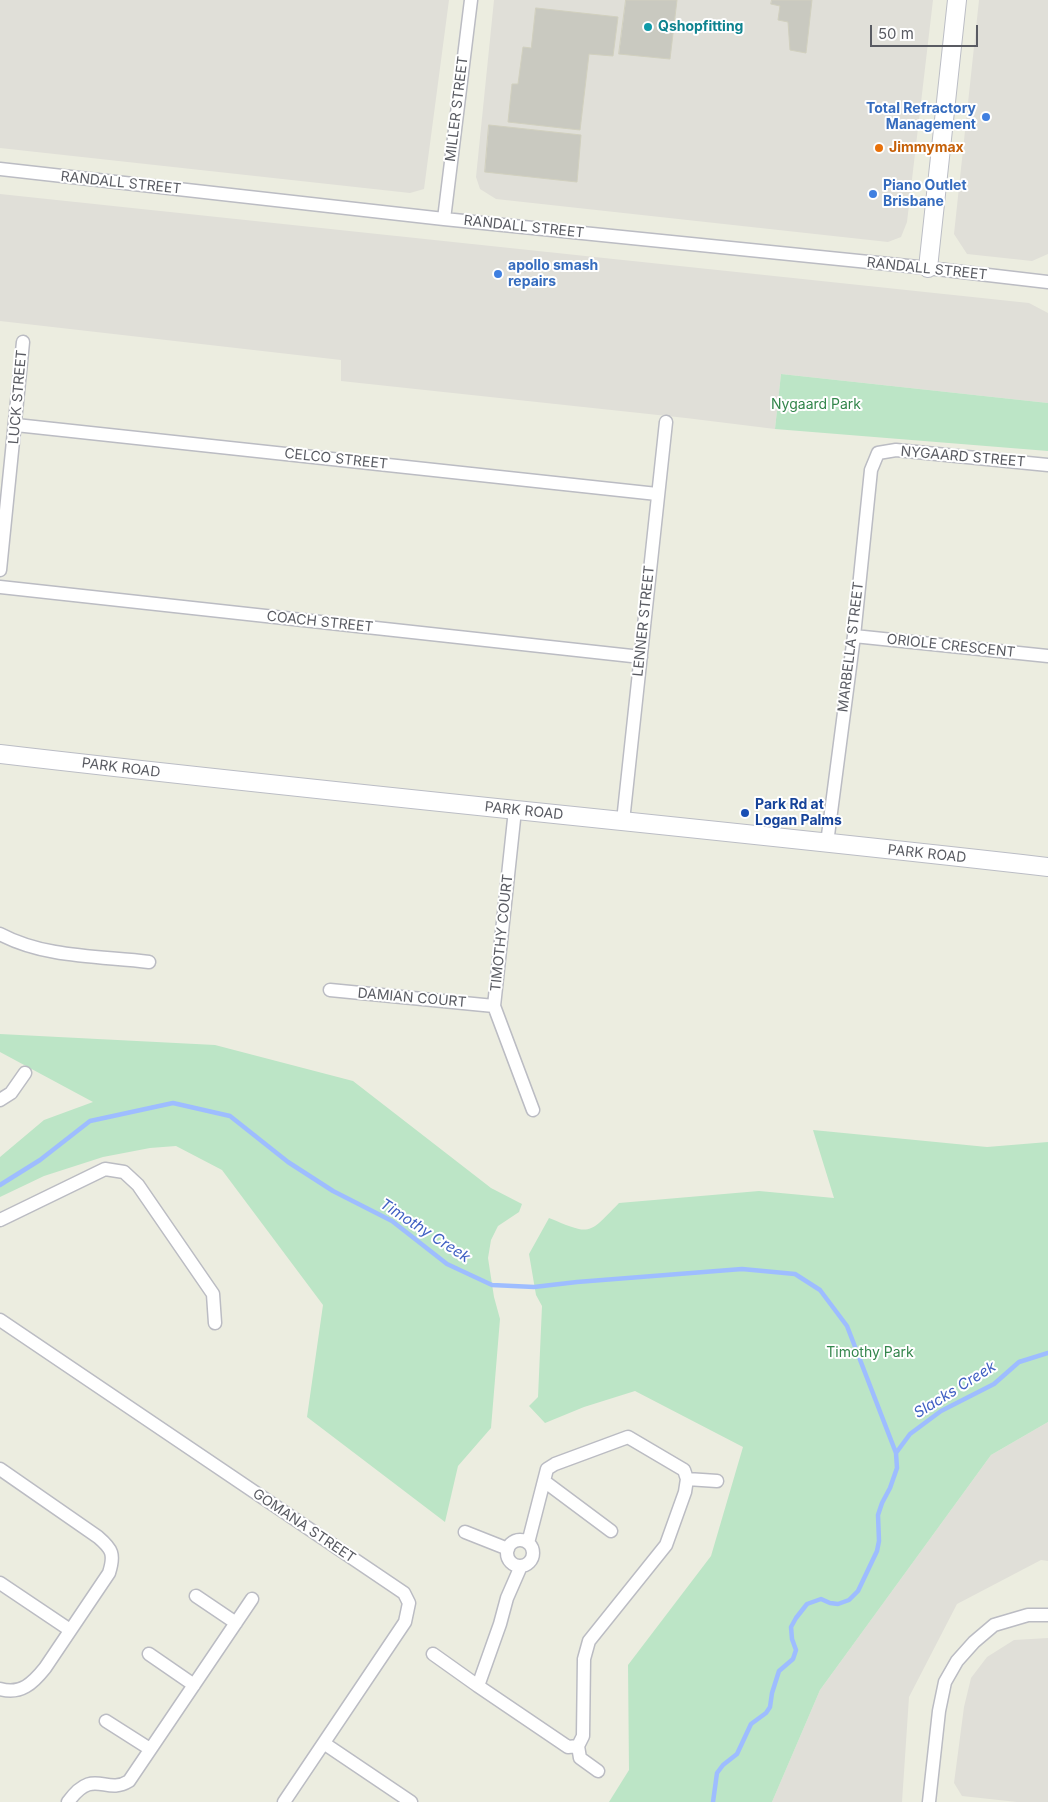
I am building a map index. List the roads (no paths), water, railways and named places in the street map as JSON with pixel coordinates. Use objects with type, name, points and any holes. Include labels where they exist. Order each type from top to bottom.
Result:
[{"type":"street","name":"MILLER STREET","points":[[444,219],[471,0]]},
{"type":"street","points":[[928,268],[957,0]]},
{"type":"street","name":"RANDALL STREET","points":[[0,170],[444,219],[1048,282]]},
{"type":"street","name":"LUCK STREET","points":[[0,570],[23,342]]},
{"type":"street","name":"LENNER STREET","points":[[623,821],[666,422]]},
{"type":"street","name":"CELCO STREET","points":[[16,425],[657,494]]},
{"type":"street","name":"NYGAARD STREET","points":[[878,453],[896,450],[1048,465]]},
{"type":"street","name":"MARBELLA STREET","points":[[827,843],[854,636],[871,470],[878,453]]},
{"type":"street","name":"COACH STREET","points":[[0,587],[641,657]]},
{"type":"street","name":"ORIOLE CRESCENT","points":[[854,636],[1048,656]]},
{"type":"street","name":"PARK ROAD","points":[[0,754],[255,784],[623,821],[1048,867]]},
{"type":"street","name":"TIMOTHY COURT","points":[[515,810],[494,1006],[533,1110]]},
{"type":"street","points":[[0,934],[26,945],[52,952],[149,962]]},
{"type":"street","name":"DAMIAN COURT","points":[[330,990],[494,1006]]},
{"type":"street","points":[[0,1100],[11,1093],[24,1073]]},
{"type":"street","points":[[0,1220],[105,1169],[124,1172],[138,1186],[213,1294],[215,1323]]},
{"type":"street","name":"GOMANA STREET","points":[[0,1320],[404,1593],[409,1603],[404,1622],[284,1802]]},
{"type":"street","points":[[478,1686],[507,1598],[521,1566],[531,1559],[532,1551],[528,1543],[547,1469],[628,1438],[684,1470],[686,1479],[685,1492],[666,1545],[589,1641],[584,1659],[583,1736],[578,1746],[580,1758],[598,1771]]},
{"type":"street","points":[[0,1469],[98,1537],[107,1545],[112,1553],[109,1573],[34,1682],[22,1690],[0,1689]]},
{"type":"street","points":[[686,1479],[717,1481]]},
{"type":"street","points":[[544,1482],[611,1531]]},
{"type":"street","points":[[465,1532],[508,1549]]},
{"type":"street","points":[[521,1566],[510,1561],[507,1553],[508,1549],[510,1545],[517,1541],[528,1543]]},
{"type":"street","points":[[0,1583],[70,1630]]},
{"type":"street","points":[[196,1596],[236,1623]]},
{"type":"street","points":[[68,1802],[76,1791],[87,1784],[120,1786],[129,1781],[252,1599]]},
{"type":"street","points":[[929,1802],[943,1689],[956,1661],[994,1625],[1028,1615],[1048,1615]]},
{"type":"street","points":[[149,1654],[194,1685]]},
{"type":"street","points":[[433,1654],[568,1747],[578,1746]]},
{"type":"street","points":[[106,1721],[150,1749]]},
{"type":"street","points":[[324,1744],[411,1802]]},
{"type":"waterway","name":"Timothy Creek","points":[[0,1185],[40,1160],[90,1121],[173,1103],[230,1116],[288,1162],[333,1191],[392,1221],[447,1264],[492,1285],[534,1287],[742,1269],[795,1274],[820,1290],[847,1326],[896,1453]]},
{"type":"waterway","name":"Slacks Creek","points":[[713,1802],[717,1773],[723,1765],[737,1754],[751,1724],[766,1713],[770,1707],[779,1671],[793,1659],[796,1650],[792,1639],[791,1627],[796,1618],[807,1604],[821,1599],[838,1604],[849,1600],[858,1591],[877,1551],[879,1541],[878,1515],[897,1468],[896,1453],[910,1434],[941,1411],[994,1384],[1019,1362],[1048,1353]]},
{"type":"place","name":"Qshopfitting","points":[[648,27]]},
{"type":"place","name":"Total Refractory Management","points":[[986,117]]},
{"type":"place","name":"Jimmymax","points":[[879,148]]},
{"type":"place","name":"Piano Outlet Brisbane","points":[[873,194]]},
{"type":"place","name":"apollo smash repairs","points":[[498,274]]},
{"type":"place","name":"Park Rd at Logan Palms","points":[[745,813]]},
{"type":"park label","name":"Nygaard Park","points":[[816,405]]},
{"type":"park label","name":"Timothy Park","points":[[870,1353]]}]
